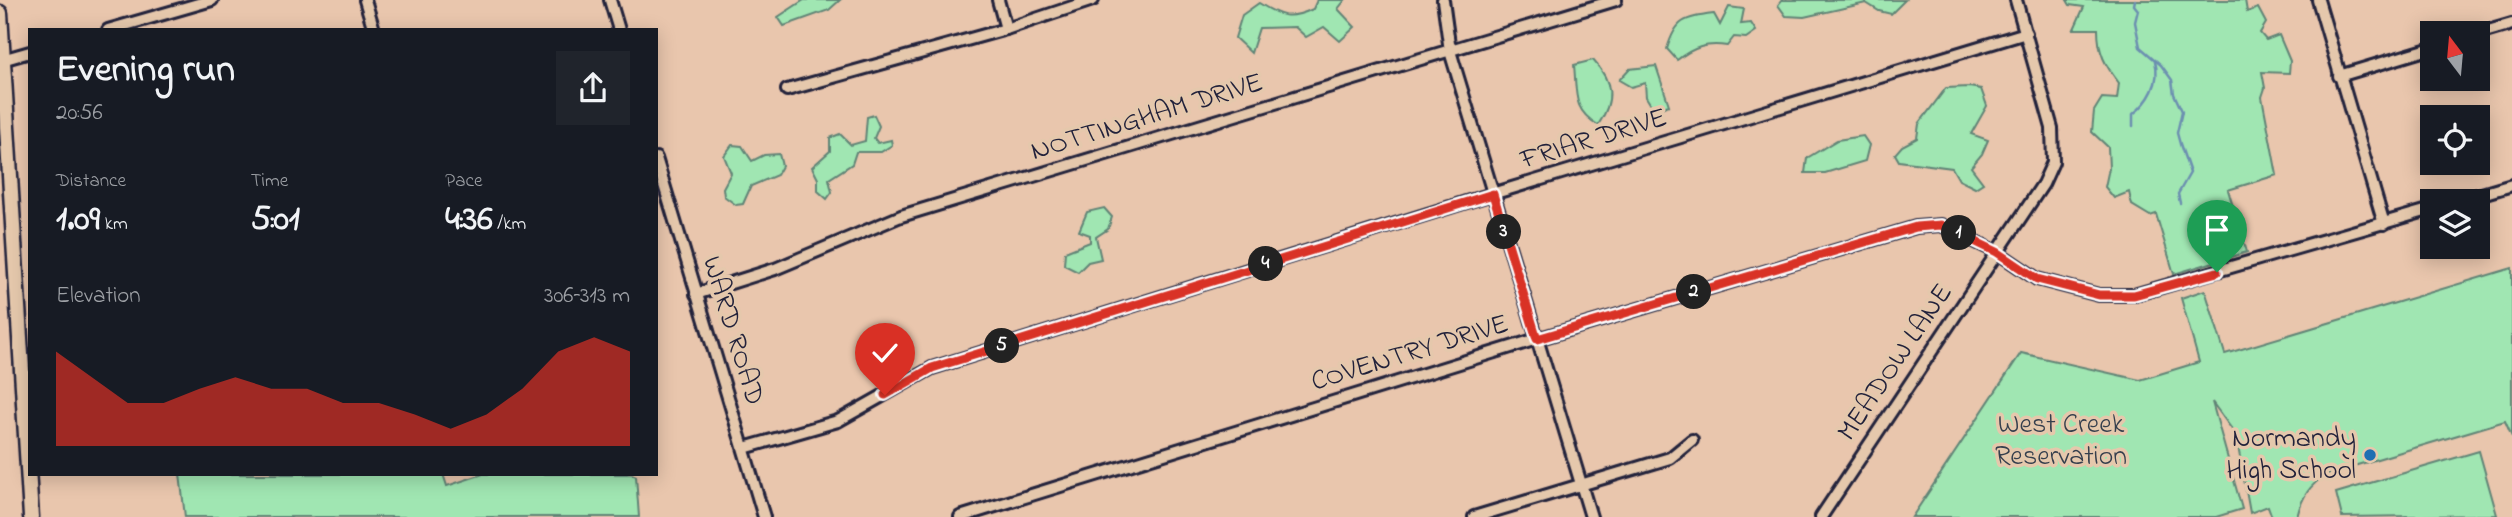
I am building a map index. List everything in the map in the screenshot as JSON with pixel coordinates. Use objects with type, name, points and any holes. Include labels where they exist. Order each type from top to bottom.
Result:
[{"type":"main road","points":[[0,13],[28,470]]},
{"type":"main road","points":[[28,476],[31,517]]},
{"type":"street","points":[[115,28],[212,0]]},
{"type":"street","points":[[365,0],[373,28]]},
{"type":"street","points":[[610,0],[617,28]]},
{"type":"street","points":[[998,0],[1006,29]]},
{"type":"street","points":[[788,90],[1006,29],[1093,0]]},
{"type":"street","points":[[1443,0],[1450,51],[1591,517]]},
{"type":"street","name":"NOTTINGHAM DRIVE","points":[[696,294],[775,269],[901,216],[1616,0]]},
{"type":"street","name":"MEADOW LANE","points":[[1821,517],[2043,184],[2053,162],[2052,128],[2016,0]]},
{"type":"street","points":[[2318,0],[2384,224]]},
{"type":"street","points":[[2490,30],[2512,24]]},
{"type":"street","name":"FRIAR DRIVE","points":[[744,448],[838,421],[932,368],[1493,194],[2026,33]]},
{"type":"street","points":[[2339,76],[2420,52]]},
{"type":"street","points":[[2,60],[28,53]]},
{"type":"street","name":"WARD ROAD","points":[[658,165],[764,517]]},
{"type":"street","points":[[2490,192],[2512,185]]},
{"type":"street","name":"COVENTRY DRIVE","points":[[960,517],[1537,339],[1916,227],[1941,225],[1997,252],[2037,279],[2099,295],[2134,295],[2420,213]]},
{"type":"street","points":[[1474,517],[1670,458],[1692,440]]},
{"type":"green space","points":[[804,0],[840,0],[829,10],[784,26],[778,17]]},
{"type":"green space","points":[[1317,0],[1345,0],[1338,9],[1355,27],[1340,41],[1324,27],[1306,37],[1295,27],[1259,28],[1251,53],[1235,38],[1242,15],[1259,3],[1279,14],[1291,16],[1313,9]]},
{"type":"green space","points":[[1782,0],[1905,0],[1891,14],[1866,3],[1804,17],[1786,16],[1778,5]]},
{"type":"green space","points":[[2067,0],[2245,0],[2247,12],[2258,8],[2266,23],[2260,33],[2266,40],[2279,35],[2290,61],[2289,73],[2262,72],[2265,88],[2262,97],[2277,175],[2228,190],[2247,252],[2174,274],[2156,214],[2150,216],[2132,205],[2129,192],[2114,198],[2105,187],[2109,168],[2108,147],[2092,132],[2094,111],[2102,98],[2117,99],[2119,83],[2103,58],[2098,29],[2074,29],[2084,7],[2070,5]]},
{"type":"green space","points":[[1729,7],[1744,9],[1741,24],[1751,23],[1756,31],[1746,38],[1734,37],[1727,46],[1713,45],[1695,49],[1677,60],[1667,49],[1674,31],[1683,22],[1714,14],[1720,25]]},
{"type":"green space","points":[[1593,60],[1605,76],[1609,91],[1607,107],[1598,125],[1580,107],[1575,84],[1574,65]]},
{"type":"green space","points":[[1656,66],[1669,105],[1654,110],[1646,97],[1645,83],[1631,87],[1619,80],[1629,69]]},
{"type":"green space","points":[[1946,88],[1981,89],[1987,106],[1971,134],[1988,140],[1982,154],[1971,167],[1983,183],[1975,188],[1959,180],[1952,168],[1899,161],[1895,154],[1902,146],[1917,138],[1919,124]]},
{"type":"green space","points":[[874,115],[879,126],[874,138],[878,143],[891,140],[892,145],[881,152],[856,152],[852,164],[829,179],[832,192],[827,199],[818,191],[818,179],[812,167],[830,151],[830,138],[840,134],[851,145],[865,141],[867,117]]},
{"type":"green space","points":[[1863,136],[1869,145],[1865,161],[1825,173],[1805,173],[1807,158],[1837,140]]},
{"type":"green space","points":[[732,145],[742,146],[752,161],[764,155],[779,154],[782,166],[777,175],[751,186],[743,204],[736,205],[724,196],[723,188],[731,173],[724,156]]},
{"type":"green space","points":[[1104,208],[1112,217],[1108,229],[1096,237],[1101,259],[1088,262],[1078,272],[1064,265],[1065,252],[1090,242],[1090,235],[1079,231],[1087,212]]},
{"type":"green space","name":"West Creek Reservation","points":[[2512,268],[2512,437],[2505,421],[2327,474],[2308,492],[2297,517],[2272,517],[2268,506],[2250,513],[2236,435],[2212,402],[2242,509],[2216,517],[1912,517],[2021,353],[2140,380],[2199,362],[2181,298],[2205,290],[2225,354]]},
{"type":"green space","points":[[2479,451],[2497,515],[2342,517],[2336,493]]},
{"type":"green space","points":[[180,476],[444,476],[447,486],[477,476],[636,476],[639,517],[185,517]]},
{"type":"waterway","points":[[2135,0],[2134,5],[2138,10],[2135,22],[2140,47],[2161,65],[2172,80],[2174,94],[2182,111],[2177,133],[2190,173],[2178,194],[2180,203]]},
{"type":"waterway","points":[[2133,126],[2133,114],[2144,104],[2155,84],[2155,61]]},
{"type":"place","name":"Normandy High School","points":[[2370,455]]},
{"type":"route","points":[[885,395],[932,368],[1493,194],[1537,339],[1916,227],[1941,225],[1997,252],[2037,279],[2099,295],[2134,295],[2156,291],[2217,272]]}]
